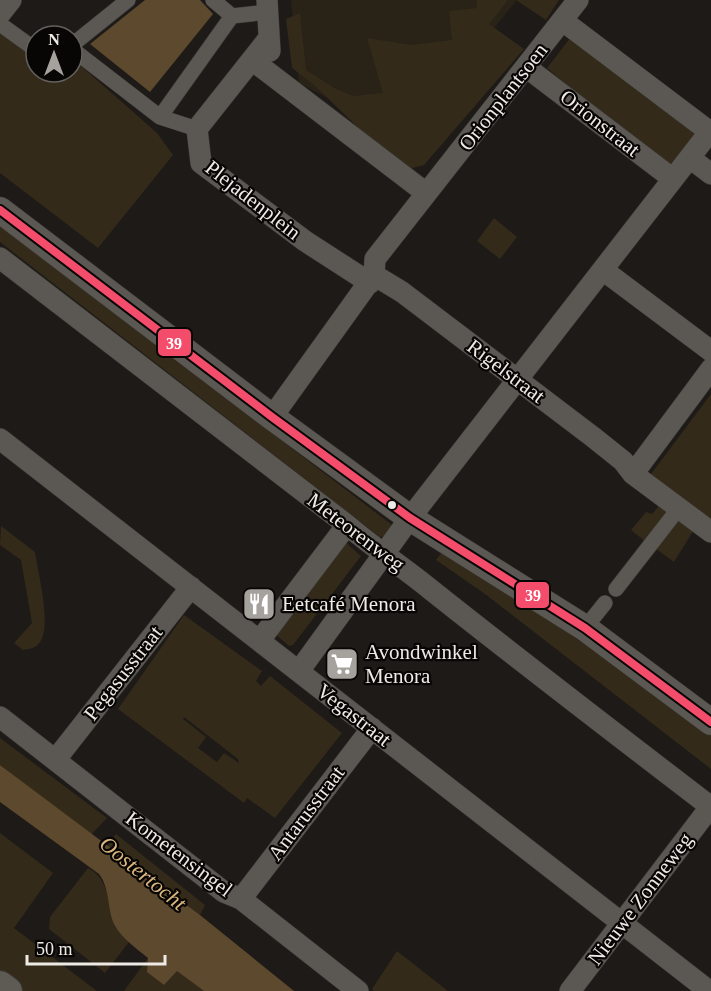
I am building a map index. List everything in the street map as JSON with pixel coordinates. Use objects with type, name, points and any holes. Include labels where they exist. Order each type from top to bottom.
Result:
[{"type":"main road","points":[[0,985],[8,991]]},
{"type":"street","points":[[0,14],[11,0]]},
{"type":"street","points":[[84,37],[128,0]]},
{"type":"street","points":[[213,0],[232,16]]},
{"type":"street","name":"Orionplantsoen","points":[[372,279],[375,259],[578,0]]},
{"type":"street","points":[[160,117],[232,16],[267,6],[272,75]]},
{"type":"street","points":[[299,671],[410,518],[710,131],[563,21]]},
{"type":"street","points":[[0,24],[24,41]]},
{"type":"street","points":[[84,57],[160,117],[197,129],[269,38]]},
{"type":"street","points":[[252,60],[426,193]]},
{"type":"street","name":"Orionstraat","points":[[526,67],[673,179]]},
{"type":"street","name":"Plejadenplein","points":[[197,129],[201,163],[305,241],[372,279]]},
{"type":"street","points":[[690,158],[711,174]]},
{"type":"street","name":"Meteorenweg","points":[[0,210],[272,417],[410,518],[585,628],[711,722]]},
{"type":"street","name":"Meteorenweg","points":[[0,258],[711,807]]},
{"type":"street","points":[[603,270],[711,351]]},
{"type":"street","points":[[272,417],[372,279]]},
{"type":"street","name":"Rigelstraat","points":[[372,279],[402,292],[624,461],[633,474],[711,532]]},
{"type":"street","points":[[633,474],[711,369]]},
{"type":"street","name":"Vegastraat","points":[[0,439],[709,991]]},
{"type":"street","points":[[616,589],[679,508]]},
{"type":"street","points":[[260,640],[347,525]]},
{"type":"street","name":"Pegasusstraat","points":[[56,759],[191,587]]},
{"type":"street","points":[[585,628],[605,603]]},
{"type":"street","name":"Kometensingel","points":[[0,717],[224,892],[241,899],[358,991]]},
{"type":"street","name":"Antarusstraat","points":[[241,899],[372,728]]},
{"type":"street","name":"Nieuwe Zonneweg","points":[[570,991],[711,807]]},
{"type":"shaded area","points":[[291,0],[517,0],[425,113],[383,127],[299,83]]},
{"type":"shaded area","points":[[477,0],[508,0],[489,24],[524,49],[424,165],[413,168],[398,166],[313,84],[292,68],[286,19],[300,13],[306,70],[336,89],[354,96],[383,93],[367,38],[411,45],[452,40],[449,11],[477,8]]},
{"type":"shaded area","points":[[516,0],[559,0],[546,20]]},
{"type":"shaded area","points":[[0,32],[24,48],[24,84],[84,84],[84,69],[157,133],[173,155],[98,248],[0,173]]},
{"type":"shaded area","points":[[571,37],[697,132],[667,169],[547,68]]},
{"type":"shaded area","points":[[494,218],[517,237],[500,259],[477,241]]},
{"type":"shaded area","points":[[0,225],[392,525],[388,536],[380,537],[0,242]]},
{"type":"shaded area","points":[[711,394],[711,520],[651,474]]},
{"type":"shaded area","points":[[662,502],[671,511],[646,542],[631,530],[646,512],[652,514]]},
{"type":"shaded area","points":[[679,515],[695,528],[674,562],[655,548]]},
{"type":"shaded area","points":[[1,526],[35,552],[45,624],[40,642],[35,647],[23,650],[14,643],[32,623],[21,560],[0,545]]},
{"type":"shaded area","points":[[344,541],[361,556],[293,645],[289,646],[274,633]]},
{"type":"shaded area","points":[[442,552],[521,599],[711,735],[711,769],[485,594],[436,560]]},
{"type":"shaded area","points":[[184,615],[262,671],[256,681],[261,686],[270,676],[342,733],[275,818],[247,798],[244,803],[118,709]],"holes":[[[184,717],[238,759],[239,763],[224,753],[217,762],[198,748],[206,737],[183,719]]]},
{"type":"shaded area","points":[[0,738],[107,818],[91,835],[0,765]]},
{"type":"shaded area","points":[[0,833],[53,873],[14,928],[97,991],[23,991],[0,973]]},
{"type":"shaded area","points":[[116,834],[205,905],[200,915],[107,846]]},
{"type":"shaded area","points":[[88,868],[103,883],[116,923],[129,942],[105,973],[49,929],[50,917]]},
{"type":"shaded area","points":[[397,951],[448,991],[374,991],[372,989]]},
{"type":"shaded area","points":[[148,958],[164,985],[177,970],[204,991],[124,991]]},
{"type":"water","points":[[145,0],[200,0],[213,14],[150,92],[90,44]]},
{"type":"water","name":"Oostertocht","points":[[0,765],[200,915],[294,991],[204,991],[177,971],[164,985],[147,972],[148,958],[125,938],[114,924],[105,885],[99,874],[0,802]]},
{"type":"transit line","name":"39","points":[[0,210],[272,417],[410,518],[585,628],[711,722]]},
{"type":"place","name":"Eetcafé Menora","points":[[259,604]]},
{"type":"place","name":"Avondwinkel Menora","points":[[342,664]]}]
